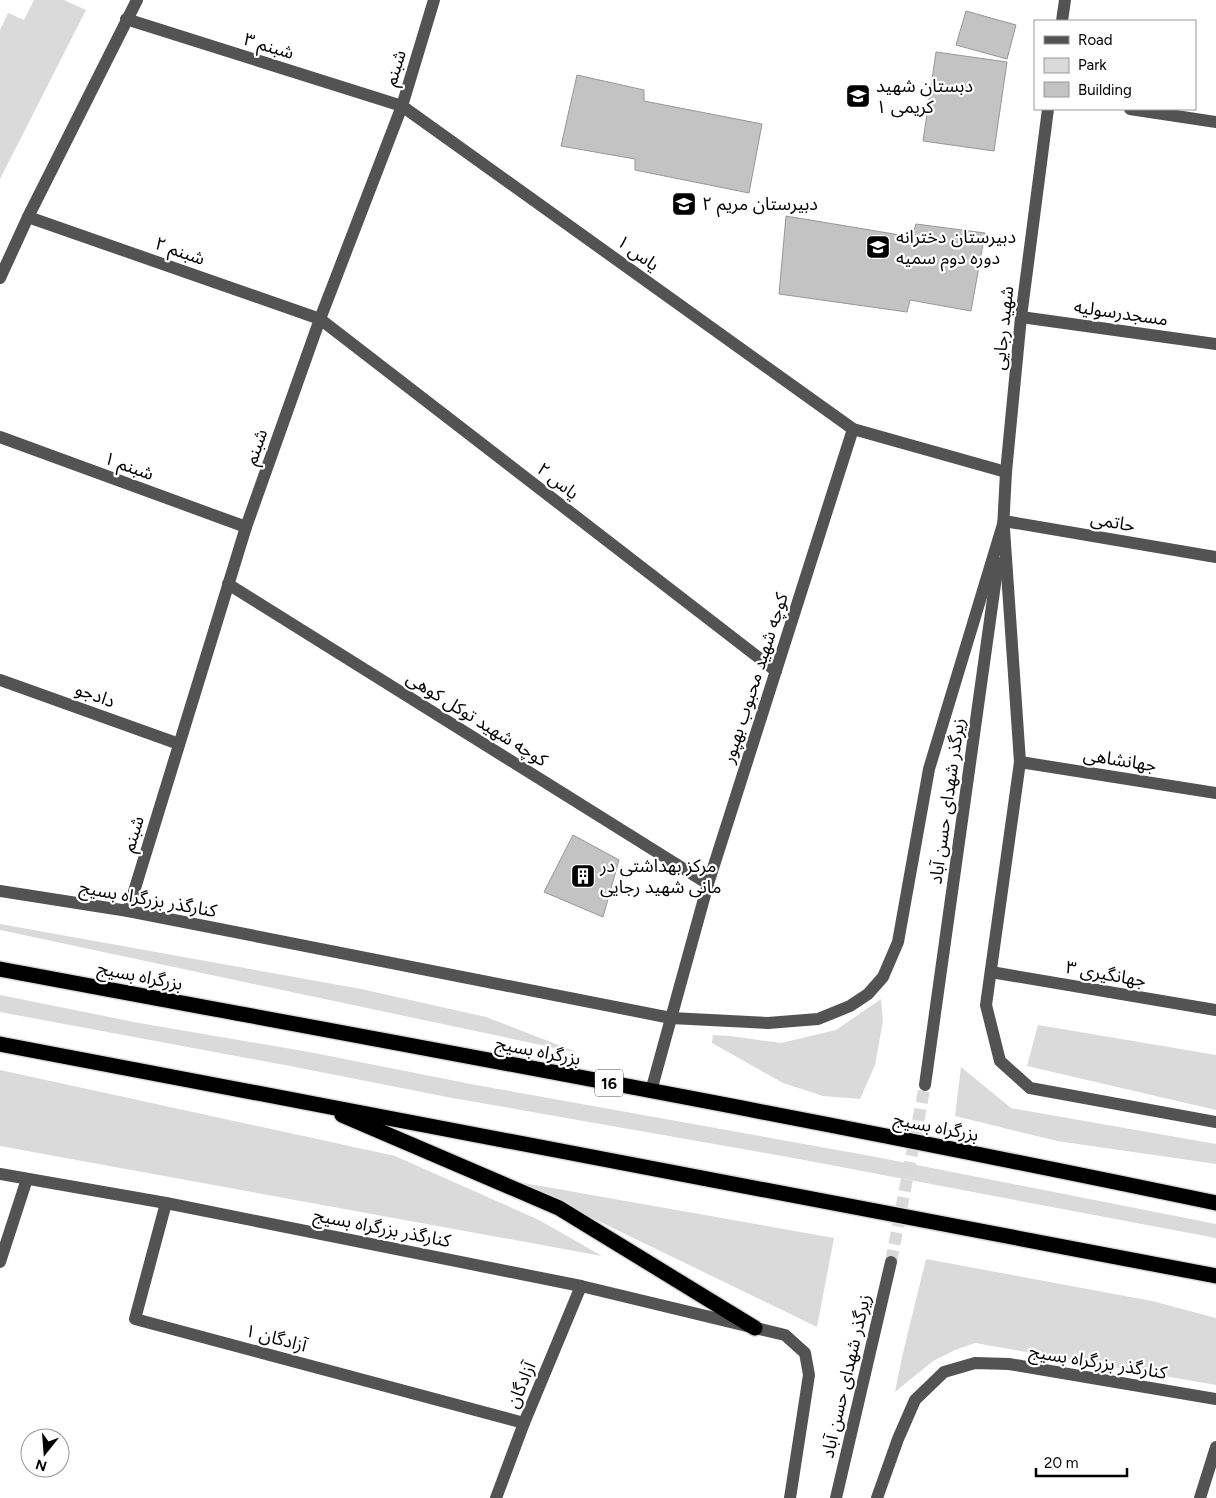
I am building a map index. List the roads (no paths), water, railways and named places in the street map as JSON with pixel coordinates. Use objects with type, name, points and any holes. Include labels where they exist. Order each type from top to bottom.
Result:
[{"type":"highway","name":"بزرگراه بسیج","points":[[0,969],[651,1091],[1075,1173],[1216,1203]]},
{"type":"highway","points":[[0,1044],[1216,1276]]},
{"type":"highway","points":[[315,1104],[559,1208],[755,1328]]},
{"type":"street","points":[[0,278],[28,217],[137,0]]},
{"type":"street","name":"شبنم","points":[[128,911],[246,527],[320,319],[402,106],[434,0]]},
{"type":"street","points":[[1062,20],[1065,0]]},
{"type":"street","name":"شبنم ۳","points":[[126,19],[402,106]]},
{"type":"street","name":"یاس ۱","points":[[402,106],[853,429]]},
{"type":"street","name":"شهید رجایی","points":[[1004,521],[1006,472],[1021,317],[1048,110]]},
{"type":"street","points":[[1137,110],[1216,122]]},
{"type":"street","name":"شبنم ۲","points":[[28,217],[320,319]]},
{"type":"street","name":"مسجدرسولیه","points":[[1021,317],[1216,344]]},
{"type":"street","name":"یاس ۲","points":[[320,319],[776,671]]},
{"type":"street","points":[[853,429],[1006,472]]},
{"type":"street","name":"کوچه شهید محبوب بهپور","points":[[651,1091],[708,884],[853,429]]},
{"type":"street","name":"شبنم ۱","points":[[0,437],[246,527]]},
{"type":"street","points":[[1004,521],[1020,762],[986,1005],[1000,1061],[1030,1088],[1216,1122]]},
{"type":"street","name":"حاتمی","points":[[1004,521],[1216,557]]},
{"type":"street","name":"کنارگذر بزرگراه بسیج","points":[[0,891],[128,911],[671,1018],[768,1023],[818,1019],[850,1006],[868,994],[883,977],[898,942],[929,769],[1004,521]]},
{"type":"street","name":"زیرگذر شهدای حسن آباد","points":[[925,1085],[1004,521]]},
{"type":"street","name":"کوچه شهید توکل کوهی","points":[[228,584],[708,884]]},
{"type":"street","name":"دادجو","points":[[0,680],[179,744]]},
{"type":"street","name":"جهانشاهی","points":[[1020,762],[1216,793]]},
{"type":"street","name":"جهانگیری ۳","points":[[991,972],[1216,1010]]},
{"type":"street","name":"کنارگذر بزرگراه بسیج","points":[[0,1174],[166,1203],[581,1286],[785,1335],[805,1352],[809,1375],[790,1498]]},
{"type":"street","points":[[0,1262],[26,1179]]},
{"type":"street","name":"آزادگان ۱","points":[[166,1203],[135,1319],[524,1423]]},
{"type":"street","name":"زیرگذر شهدای حسن آباد","points":[[836,1498],[891,1262]]},
{"type":"street","name":"آزادگان","points":[[496,1498],[524,1423],[581,1286]]},
{"type":"street","name":"کنارگذر بزرگراه بسیج","points":[[878,1498],[898,1439],[916,1400],[944,1372],[975,1363],[1009,1364],[1216,1399]]},
{"type":"street","points":[[1200,1498],[1216,1447]]},
{"type":"tunnel","points":[[891,1262],[925,1085]]},
{"type":"place","name":"دبستان شهید کریمی ۱","points":[[858,96]]},
{"type":"place","name":"دبیرستان مریم ۲","points":[[684,204]]},
{"type":"place","name":"دبیرستان دخترانه دوره دوم سمیه","points":[[878,247]]},
{"type":"place","name":"مرکز بهداشتی در مانی شهید رجایی","points":[[583,876]]}]
